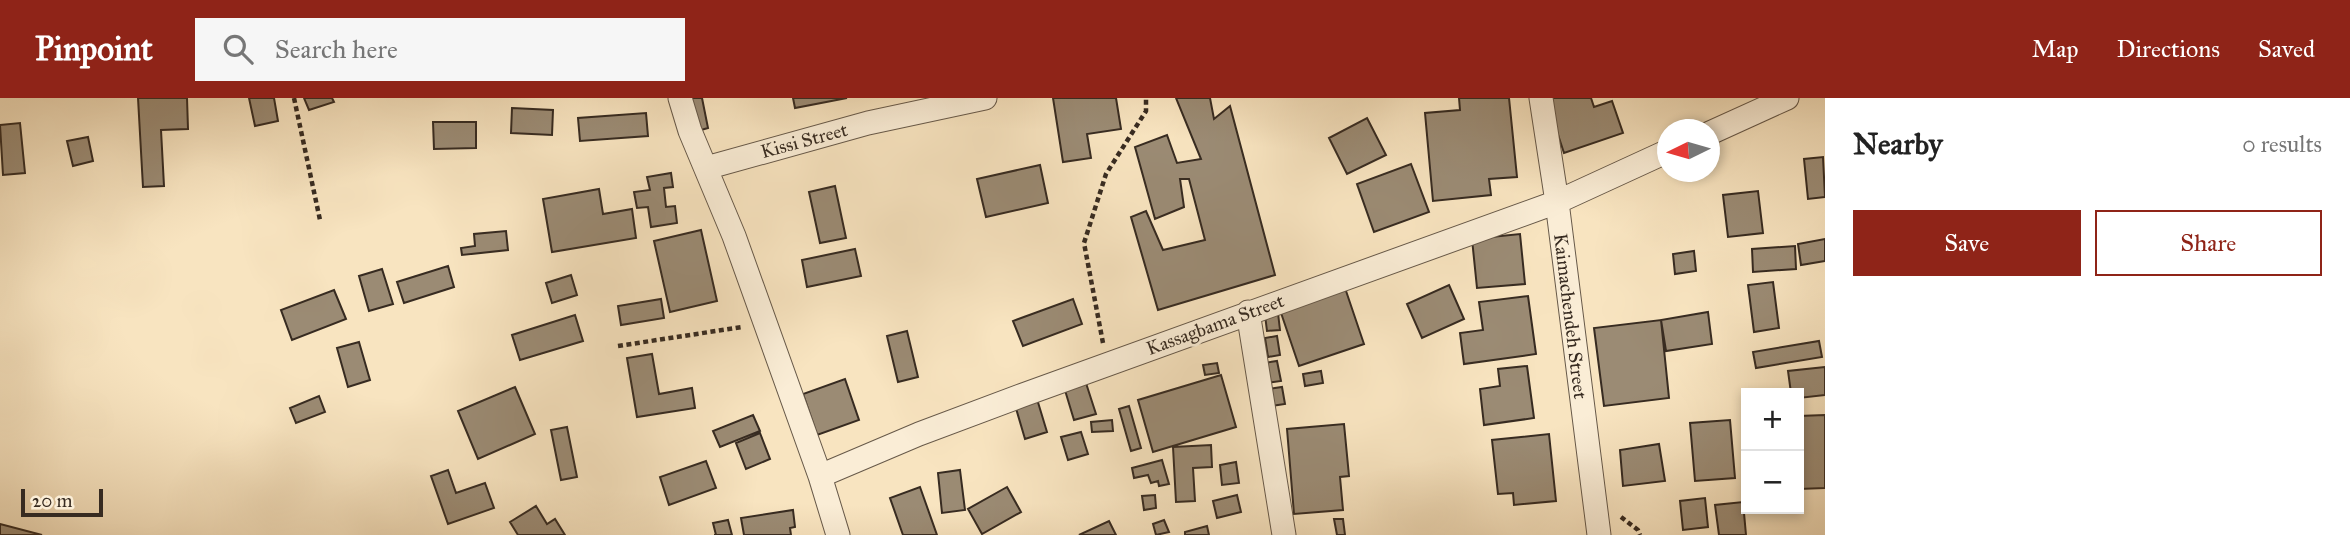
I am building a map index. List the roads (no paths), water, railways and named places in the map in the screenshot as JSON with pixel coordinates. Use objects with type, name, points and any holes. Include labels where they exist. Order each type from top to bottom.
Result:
[{"type":"street","points":[[680,98],[690,131],[734,236],[820,476],[838,535]]},
{"type":"street","name":"Kissi Street","points":[[706,168],[868,123],[985,98]]},
{"type":"street","name":"Kaimachendeh Street","points":[[1541,98],[1557,202],[1599,535]]},
{"type":"street","points":[[1720,128],[1787,98]]},
{"type":"street","name":"Kassagbama Street","points":[[820,476],[919,433],[1112,361],[1557,202],[1657,156]]},
{"type":"street","points":[[1248,312],[1284,535]]}]
